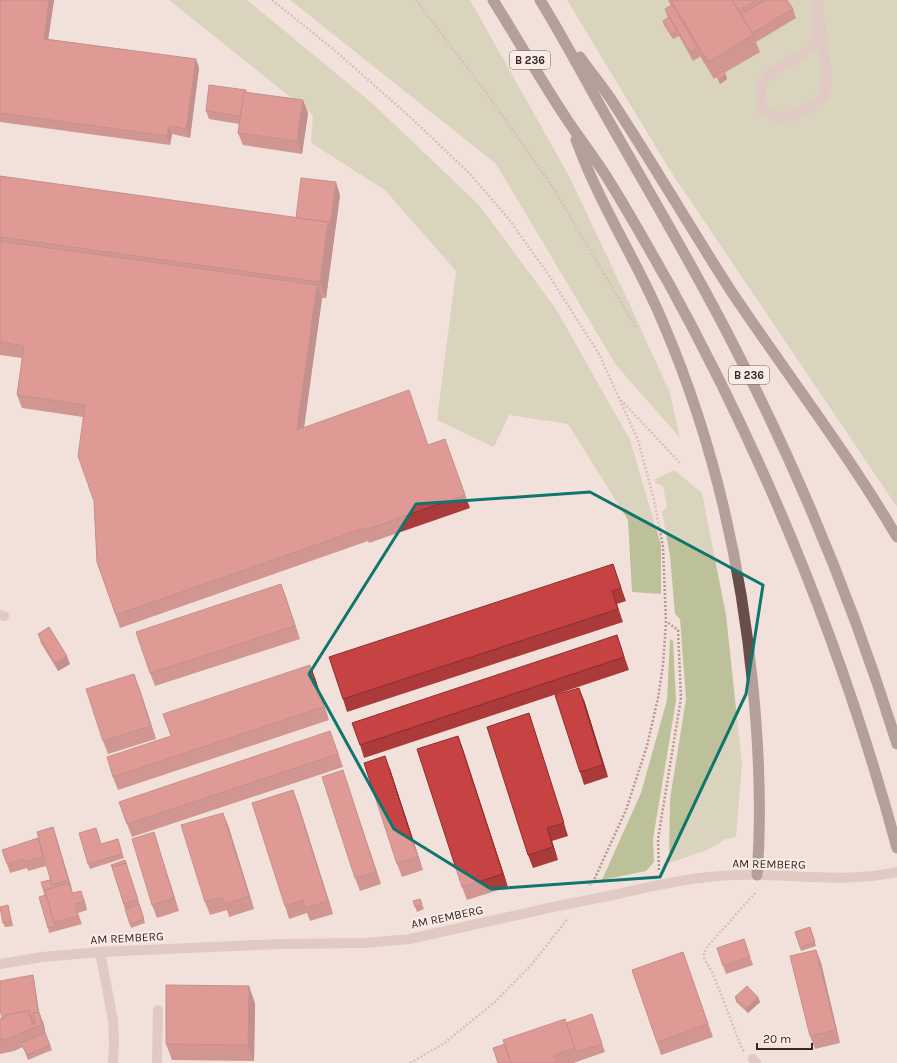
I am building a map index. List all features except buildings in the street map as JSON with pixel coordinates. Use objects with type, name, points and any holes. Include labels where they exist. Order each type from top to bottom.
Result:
[{"type":"highway","name":"B 236","points":[[493,0],[567,120],[611,184],[668,283],[742,429],[801,564],[852,698],[888,813],[897,848]]},
{"type":"highway","name":"B 236","points":[[540,0],[557,26],[602,109],[688,257],[738,353],[785,451],[813,516],[856,624],[897,744]]},
{"type":"highway","points":[[557,26],[613,102],[731,291],[840,449],[883,513],[897,537]]},
{"type":"highway","points":[[567,120],[594,183],[640,270],[686,377],[720,492],[734,551],[744,611],[756,720],[760,775],[760,846],[757,875]]},
{"type":"street","points":[[817,0],[819,17],[826,78],[825,94],[814,104],[795,115],[776,118],[764,111],[760,99],[761,86],[770,73],[798,57],[814,45],[819,17]]},
{"type":"street","name":"AM REMBERG","points":[[0,964],[42,957],[100,952],[280,944],[365,943],[410,939],[553,907],[680,882],[736,875],[815,877],[858,876],[897,872]]},
{"type":"street","points":[[100,952],[113,1020],[113,1063]]},
{"type":"street","points":[[157,1063],[158,1010]]},
{"type":"path","points":[[272,0],[349,64],[408,116],[469,173],[508,218],[548,274],[598,354],[638,440],[654,500],[663,547],[666,622],[663,665],[658,698],[647,746],[626,810],[594,880],[585,892]]},
{"type":"path","points":[[416,0],[488,95],[554,189],[636,328]]},
{"type":"path","points":[[619,398],[681,464]]},
{"type":"path","points":[[659,870],[658,839],[681,698],[678,630],[666,622]]},
{"type":"path","points":[[754,1061],[742,1049],[712,972],[704,958],[704,953],[707,947],[756,892]]},
{"type":"path","points":[[410,1063],[443,1044],[495,1002],[532,964],[572,912]]},
{"type":"highlighted area","points":[[590,492],[763,585],[746,694],[660,877],[491,889],[394,829],[309,674],[416,504]]},
{"type":"green space","points":[[169,0],[247,0],[372,103],[479,205],[556,309],[630,440],[661,545],[661,594],[632,592],[628,520],[568,424],[509,415],[494,447],[437,420],[456,271],[385,190],[311,143],[313,115]]},
{"type":"green space","points":[[290,0],[470,0],[569,176],[670,393],[680,438],[616,365],[496,164]]},
{"type":"green space","points":[[567,0],[897,0],[897,507],[671,172]]},
{"type":"green space","points":[[674,470],[702,493],[726,615],[742,764],[736,837],[726,839],[707,850],[669,863],[670,799],[686,699],[680,619],[675,614],[670,556],[662,512],[667,507],[663,486],[655,483],[655,479]]},
{"type":"green space","points":[[670,639],[673,641],[676,701],[653,839],[654,862],[646,871],[602,880],[641,793],[667,700]]}]
